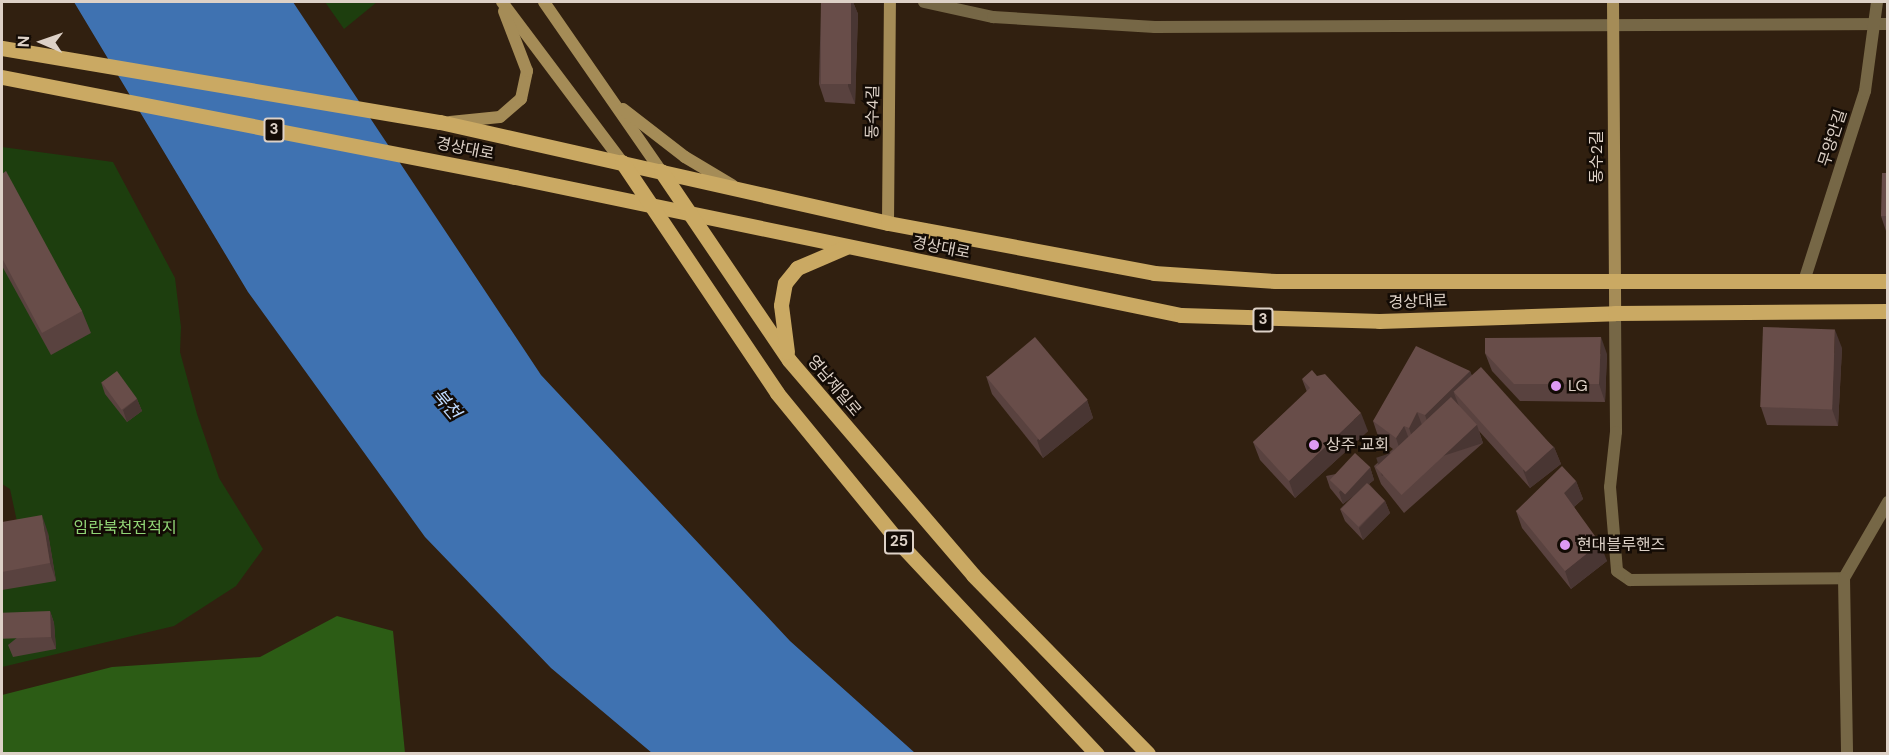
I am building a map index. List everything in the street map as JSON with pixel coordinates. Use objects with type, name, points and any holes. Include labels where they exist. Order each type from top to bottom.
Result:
[{"type":"main road","name":"경상대로","points":[[4,48],[440,122],[888,223],[1154,273],[1276,281],[1615,278],[1887,281]]},
{"type":"main road","name":"경상대로","points":[[2,77],[650,204],[846,247],[1181,315],[1379,321],[1615,313],[1887,311]]},
{"type":"main road","points":[[622,162],[650,204]]},
{"type":"main road","name":"영남제일로","points":[[661,171],[789,360],[973,575],[1148,753]]},
{"type":"main road","name":"25","points":[[650,204],[777,393],[903,547],[1097,753]]},
{"type":"main road","points":[[789,360],[782,304],[785,283],[797,268],[846,247]]},
{"type":"street","points":[[440,122],[500,117],[521,99],[527,71],[501,2]]},
{"type":"street","points":[[501,2],[622,162]]},
{"type":"street","name":"영남제일로","points":[[544,2],[661,171]]},
{"type":"street","name":"동수4길","points":[[888,223],[890,2]]},
{"type":"street","points":[[924,2],[993,17],[1155,27],[1882,24],[1883,2]]},
{"type":"street","name":"동수2길","points":[[1613,2],[1615,313]]},
{"type":"street","name":"무양안길","points":[[1804,281],[1865,92],[1882,24],[1877,2]]},
{"type":"street","points":[[612,100],[685,157],[738,188]]},
{"type":"street","points":[[1615,313],[1616,432],[1610,487],[1617,571],[1630,580],[1679,582],[1844,578]]},
{"type":"street","points":[[1846,753],[1844,578],[1887,502]]},
{"type":"green space","points":[[325,2],[377,2],[344,29]]},
{"type":"green space","name":"임란북천전적지","points":[[2,147],[113,162],[175,278],[181,327],[180,352],[197,414],[219,478],[263,549],[236,586],[174,626],[2,667],[2,534],[19,531],[10,489],[2,484]]},
{"type":"green space","points":[[337,616],[393,631],[405,753],[2,753],[2,695],[112,667],[260,657]]},
{"type":"water","name":"북천","points":[[74,2],[293,2],[541,375],[790,641],[915,753],[652,753],[551,668],[425,537],[248,292]]},
{"type":"building","points":[[821,2],[851,2],[851,84],[821,84]]},
{"type":"building","points":[[6,171],[82,311],[42,333],[2,258],[2,174]]},
{"type":"building","points":[[1882,173],[1887,173],[1887,216],[1881,216]]},
{"type":"building","points":[[1763,327],[1835,330],[1832,409],[1760,407]]},
{"type":"building","points":[[1035,337],[1088,400],[1039,440],[987,377]]},
{"type":"building","points":[[1601,337],[1599,384],[1514,384],[1485,353],[1485,338]]},
{"type":"building","points":[[1416,346],[1470,371],[1425,415],[1417,412],[1409,428],[1404,426],[1396,438],[1373,421]]},
{"type":"building","points":[[1481,367],[1553,447],[1526,472],[1454,392]]},
{"type":"building","name":"상주 교회","points":[[1312,370],[1317,376],[1325,374],[1361,413],[1289,481],[1253,442],[1310,388],[1302,379]]},
{"type":"building","points":[[117,371],[137,399],[122,410],[102,382]]},
{"type":"building","points":[[1451,397],[1477,425],[1402,495],[1376,467]]},
{"type":"building","points":[[1355,453],[1370,467],[1345,494],[1330,480]]},
{"type":"building","name":"현대블루핸즈","points":[[1562,466],[1576,481],[1564,493],[1600,543],[1565,571],[1516,511]]},
{"type":"building","points":[[1367,483],[1385,501],[1359,527],[1341,509]]},
{"type":"building","points":[[42,515],[50,563],[2,572],[2,522]]},
{"type":"building","points":[[50,611],[51,637],[3,639],[2,613]]},
{"type":"place","name":"LG","points":[[1556,386]]},
{"type":"place","name":"상주 교회","points":[[1314,445]]},
{"type":"place","name":"현대블루핸즈","points":[[1565,545]]}]
